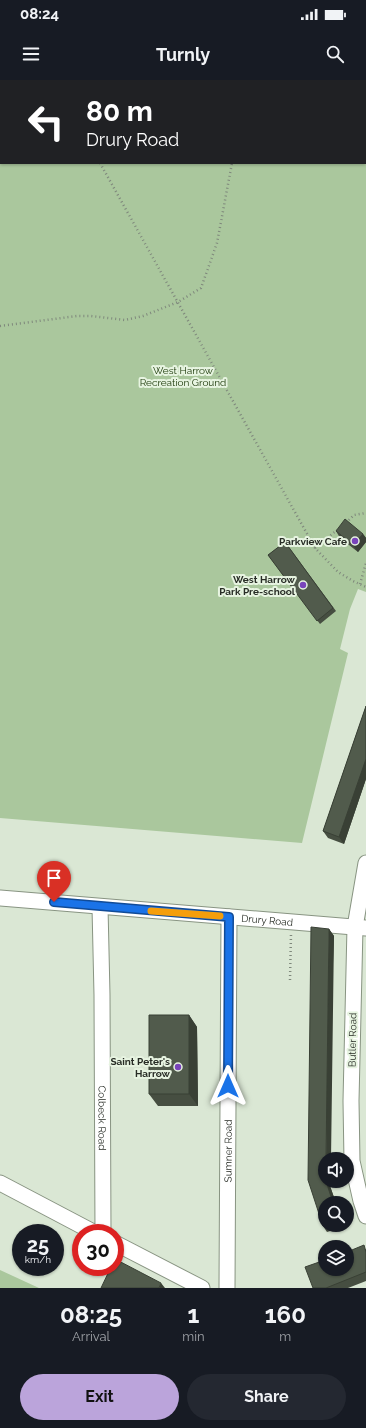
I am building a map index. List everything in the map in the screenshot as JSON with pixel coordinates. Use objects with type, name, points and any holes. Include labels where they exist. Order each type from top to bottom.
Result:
[{"type":"street","name":"Butler Road","points":[[366,863],[360,927],[351,1101],[352,1161],[366,1216]]},
{"type":"street","name":"Drury Road","points":[[0,898],[360,927]]},
{"type":"street","name":"Colbeck Road","points":[[100,907],[103,1224]]},
{"type":"street","name":"Sumner Road","points":[[227,1288],[229,917]]},
{"type":"street","points":[[0,1183],[78,1224]]},
{"type":"street","points":[[124,1249],[202,1288]]},
{"type":"path","points":[[101,164],[315,548],[338,572],[366,587]]},
{"type":"path","points":[[0,326],[77,316],[125,320],[143,316],[178,302],[201,288],[217,243],[232,164]]},
{"type":"path","points":[[343,525],[354,515],[366,513]]},
{"type":"path","points":[[315,548],[338,529]]},
{"type":"path","points":[[360,584],[366,563]]},
{"type":"path","points":[[290,980],[291,922]]},
{"type":"green space","name":"West Harrow Recreation Ground","points":[[0,164],[366,164],[366,592],[358,589],[350,609],[340,649],[348,653],[302,843],[0,818]]},
{"type":"green space","points":[[0,1270],[39,1288],[0,1288]]},
{"type":"building","points":[[345,519],[363,534],[353,545],[336,531]]},
{"type":"building","name":"West Harrow Park Pre-school","points":[[285,542],[333,608],[317,621],[268,555]]},
{"type":"building","points":[[366,706],[366,759],[339,837],[323,831]]},
{"type":"building","points":[[311,927],[329,929],[326,1152],[318,1152],[318,1188],[328,1188],[331,1196],[318,1196],[318,1211],[308,1180]]},
{"type":"building","name":"Saint Peter's Harrow","points":[[149,1015],[189,1015],[189,1094],[149,1094]]},
{"type":"building","points":[[364,1245],[366,1252],[366,1272],[326,1288],[313,1288],[305,1267],[318,1262],[318,1276],[354,1276],[354,1249]]},
{"type":"building","points":[[124,1264],[161,1283],[159,1288],[101,1288],[107,1276],[124,1276]]},
{"type":"slow traffic","points":[[151,911],[220,916]]},
{"type":"place","name":"Parkview Cafe","points":[[355,541]]},
{"type":"place","name":"West Harrow Park Pre-school","points":[[303,585]]},
{"type":"place","name":"Saint Peter's Harrow","points":[[178,1067]]},
{"type":"route","points":[[54,902],[229,917],[228,1086]]}]
